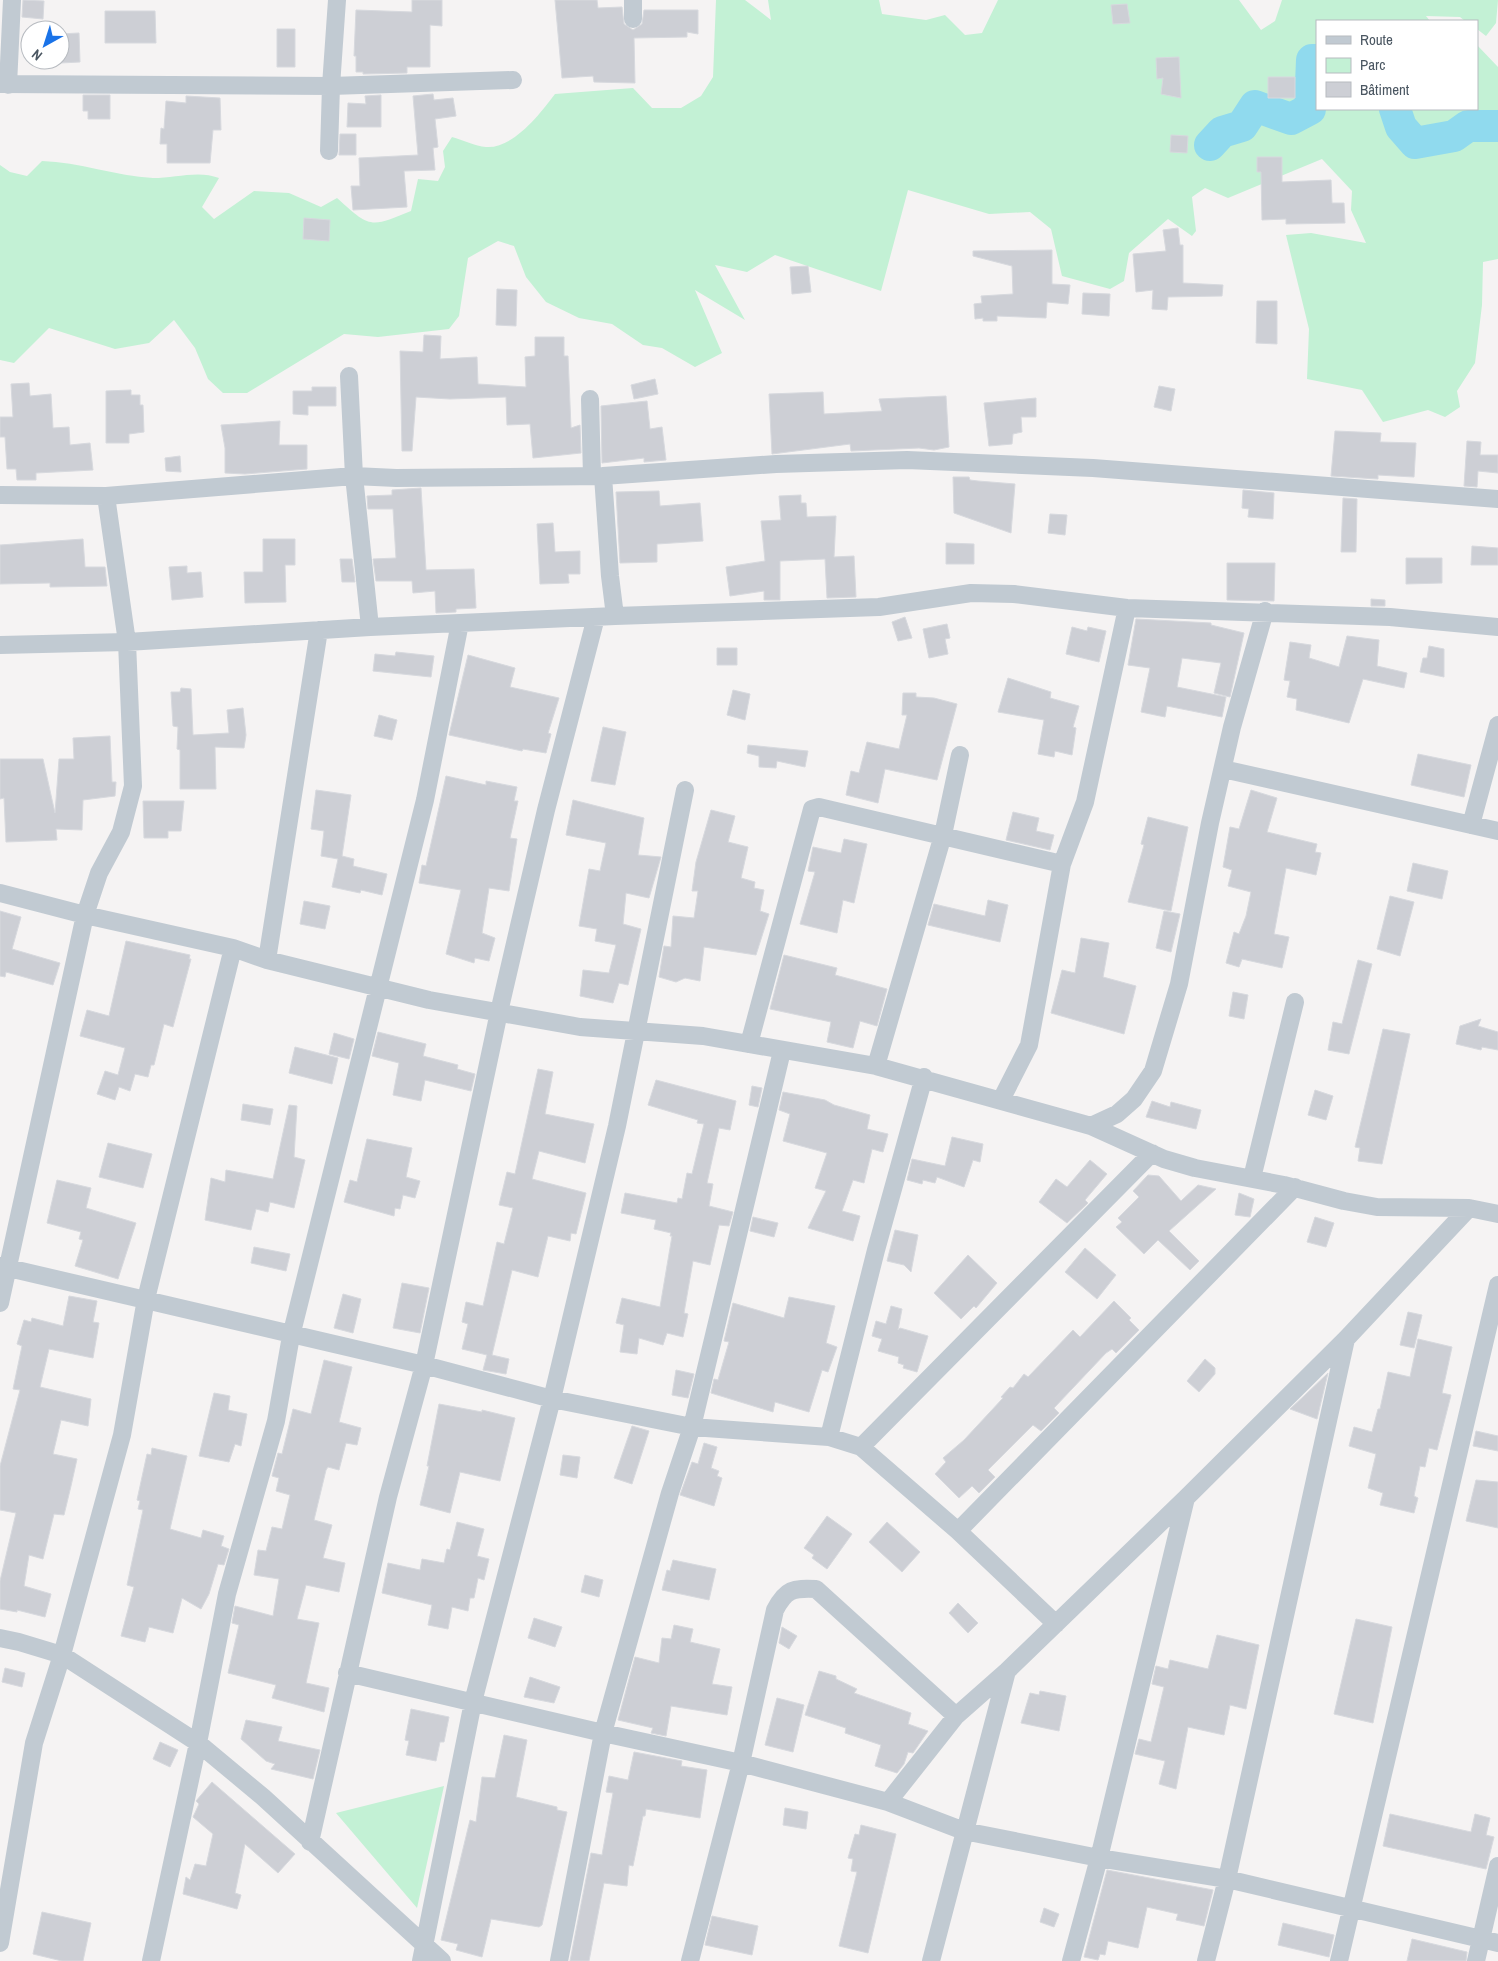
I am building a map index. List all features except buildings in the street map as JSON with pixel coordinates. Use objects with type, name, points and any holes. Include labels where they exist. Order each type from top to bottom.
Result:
[{"type":"street","points":[[12,0],[4,84],[331,86],[512,80]]},
{"type":"street","points":[[329,151],[331,86],[338,0]]},
{"type":"street","points":[[633,0],[633,19]]},
{"type":"street","points":[[349,376],[354,476],[370,627]]},
{"type":"street","points":[[590,398],[597,476],[615,616]]},
{"type":"street","points":[[0,495],[106,496],[354,476],[396,478],[597,476],[776,464],[907,460],[1093,468],[1498,499]]},
{"type":"street","points":[[0,1303],[4,1267],[85,915],[99,873],[122,832],[133,786],[127,642],[106,496]]},
{"type":"street","points":[[0,645],[127,642],[370,627],[615,616],[879,608],[971,593],[1014,594],[1126,608],[1265,611],[1390,617],[1498,626]]},
{"type":"street","points":[[1001,1100],[1029,1045],[1062,864],[1085,802],[1126,608]]},
{"type":"street","points":[[1091,1126],[1117,1114],[1134,1099],[1153,1071],[1179,984],[1223,769],[1265,611]]},
{"type":"street","points":[[310,1842],[388,1497],[424,1365],[499,1012],[546,810],[596,617]]},
{"type":"street","points":[[151,1961],[198,1743],[227,1594],[276,1421],[290,1336],[344,1128],[376,986],[425,800],[460,623]]},
{"type":"street","points":[[266,960],[319,630]]},
{"type":"street","points":[[1471,824],[1498,725]]},
{"type":"street","points":[[876,1066],[943,835],[960,755]]},
{"type":"street","points":[[1223,769],[1498,831]]},
{"type":"street","points":[[423,1953],[473,1702],[552,1399],[617,1126],[686,790]]},
{"type":"street","points":[[749,1044],[812,810],[819,807],[1062,864]]},
{"type":"street","points":[[0,893],[85,915],[233,948],[266,960],[429,1000],[580,1026],[703,1036],[876,1066],[1091,1126],[1152,1153],[1195,1168],[1295,1187],[1377,1208],[1469,1208],[1498,1214]]},
{"type":"street","points":[[0,1943],[34,1743],[62,1656],[122,1435],[146,1299],[233,948]]},
{"type":"street","points":[[1252,1178],[1295,1002]]},
{"type":"street","points":[[559,1961],[602,1733],[670,1493],[692,1427],[782,1050]]},
{"type":"street","points":[[829,1437],[876,1250],[924,1078]]},
{"type":"street","points":[[861,1447],[1152,1153]]},
{"type":"street","points":[[958,1531],[1295,1187]]},
{"type":"street","points":[[888,1802],[956,1716],[1008,1671],[1186,1498],[1346,1339],[1469,1208]]},
{"type":"street","points":[[4,1267],[146,1299],[290,1336],[424,1365],[552,1399],[692,1427],[829,1437],[861,1447],[958,1531],[1056,1624]]},
{"type":"street","points":[[1339,1961],[1353,1909],[1498,1285]]},
{"type":"street","points":[[1206,1961],[1227,1879],[1346,1339]]},
{"type":"street","points":[[1071,1961],[1100,1858],[1186,1498]]},
{"type":"street","points":[[690,1961],[741,1763],[775,1610],[782,1596],[796,1588],[816,1589],[956,1716]]},
{"type":"street","points":[[0,1638],[62,1656],[198,1743],[262,1797],[423,1953],[442,1961]]},
{"type":"street","points":[[931,1961],[1008,1671]]},
{"type":"street","points":[[347,1673],[602,1733],[741,1763],[888,1802],[964,1831],[1100,1858],[1227,1879],[1490,1941]]},
{"type":"street","points":[[1476,1961],[1490,1941],[1498,1866]]},
{"type":"green space","points":[[716,0],[745,0],[771,20],[768,0],[879,0],[882,14],[926,20],[945,15],[965,35],[982,33],[998,0],[1239,0],[1261,30],[1275,21],[1282,0],[1498,0],[1496,23],[1486,36],[1478,30],[1478,20],[1464,20],[1460,17],[1426,16],[1429,20],[1316,20],[1316,110],[1478,110],[1478,46],[1498,67],[1498,259],[1483,262],[1482,305],[1475,363],[1457,391],[1460,407],[1445,417],[1428,410],[1383,422],[1362,390],[1307,379],[1309,329],[1286,235],[1311,233],[1366,243],[1351,210],[1352,191],[1322,159],[1228,198],[1205,188],[1192,197],[1196,231],[1192,236],[1168,219],[1129,253],[1124,281],[1110,289],[1062,276],[1051,229],[1030,212],[989,214],[908,190],[881,291],[775,255],[747,272],[715,265],[745,320],[695,290],[722,353],[695,367],[662,348],[643,345],[612,324],[579,318],[546,302],[526,277],[514,246],[498,241],[468,258],[459,316],[449,329],[378,337],[344,334],[247,393],[223,393],[208,379],[195,348],[174,320],[149,343],[115,349],[49,328],[14,363],[0,360],[0,165],[10,172],[27,176],[42,161],[70,164],[139,177],[153,178],[195,174],[219,178],[202,207],[214,219],[254,191],[289,193],[321,207],[337,198],[364,220],[378,222],[411,211],[418,179],[438,181],[445,167],[443,151],[452,137],[486,147],[506,142],[525,129],[555,94],[633,88],[652,108],[681,108],[701,96],[713,77]]},
{"type":"green space","points":[[444,1786],[417,1908],[336,1813]]},
{"type":"waterway","points":[[1210,145],[1222,132],[1242,126],[1255,106],[1291,119],[1310,109],[1312,60],[1316,60]]},
{"type":"waterway","points":[[1395,110],[1401,127],[1415,143],[1454,136],[1468,126],[1498,126]]}]
